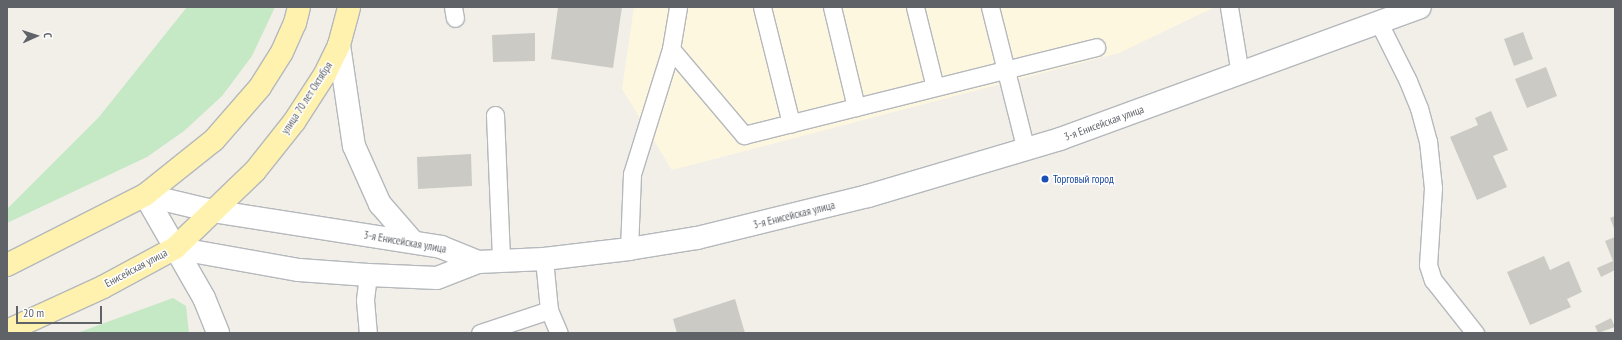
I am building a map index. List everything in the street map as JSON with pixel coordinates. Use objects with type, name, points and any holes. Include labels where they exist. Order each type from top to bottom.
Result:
[{"type":"main road","points":[[7,265],[145,195],[214,140],[260,87],[282,52],[295,23],[299,7]]},
{"type":"main road","name":"улица 70 лет Октября","points":[[212,211],[255,171],[294,122],[325,74],[339,45],[349,7]]},
{"type":"main road","name":"Енисейская улица","points":[[7,331],[103,287],[175,248],[212,211]]},
{"type":"street","name":"3-я Енисейская улица","points":[[145,195],[212,211],[441,247],[478,262],[544,259],[629,249],[697,238],[832,205],[1026,150],[1240,74],[1378,21],[1420,7]]},
{"type":"street","points":[[339,45],[354,146],[380,204],[412,242]]},
{"type":"street","points":[[145,195],[204,298],[218,333]]},
{"type":"street","points":[[175,248],[299,270],[368,275],[437,278],[478,262]]},
{"type":"lane","points":[[629,249],[632,174],[670,49],[678,7]]},
{"type":"lane","points":[[762,7],[791,123]]},
{"type":"lane","points":[[832,7],[856,107]]},
{"type":"lane","points":[[915,7],[935,87]]},
{"type":"lane","points":[[990,7],[1026,150]]},
{"type":"lane","points":[[1229,7],[1240,74]]},
{"type":"lane","points":[[1378,21],[1408,80],[1419,108],[1428,141],[1433,188],[1428,265],[1433,280],[1475,333]]},
{"type":"lane","points":[[670,49],[744,135],[1096,47]]},
{"type":"lane","points":[[495,115],[501,261]]},
{"type":"lane","points":[[544,259],[549,310],[559,333]]},
{"type":"lane","points":[[368,275],[365,300],[368,333]]},
{"type":"lane","points":[[480,333],[549,310]]},
{"type":"shaded area","points":[[634,7],[1215,7],[1119,53],[672,170],[622,89]]},
{"type":"green space","points":[[187,7],[275,7],[252,56],[222,96],[184,131],[147,157],[7,223],[7,209],[99,117]]},
{"type":"green space","points":[[173,298],[186,306],[189,333],[77,333]]},
{"type":"building","points":[[558,7],[622,7],[613,68],[551,59]]},
{"type":"building","points":[[1523,32],[1533,59],[1514,66],[1504,39]]},
{"type":"building","points":[[535,33],[535,61],[493,62],[492,35]]},
{"type":"building","points":[[1546,67],[1557,96],[1527,108],[1515,79]]},
{"type":"building","points":[[1491,111],[1508,150],[1493,156],[1507,187],[1477,200],[1450,137],[1478,125],[1475,118]]},
{"type":"building","points":[[471,154],[472,186],[418,189],[417,157]]},
{"type":"building","points":[[1615,216],[1615,231],[1610,218]]},
{"type":"building","points":[[1615,237],[1615,270],[1601,277],[1597,268],[1613,261],[1605,241]]},
{"type":"building","points":[[1544,256],[1550,270],[1569,261],[1582,292],[1567,299],[1571,307],[1530,325],[1507,272]]},
{"type":"building","points":[[735,299],[745,333],[677,333],[673,319]]},
{"type":"building","points":[[1611,318],[1615,327],[1598,333],[1595,326]]},
{"type":"place","name":"Торговый город","points":[[1045,179]]}]
